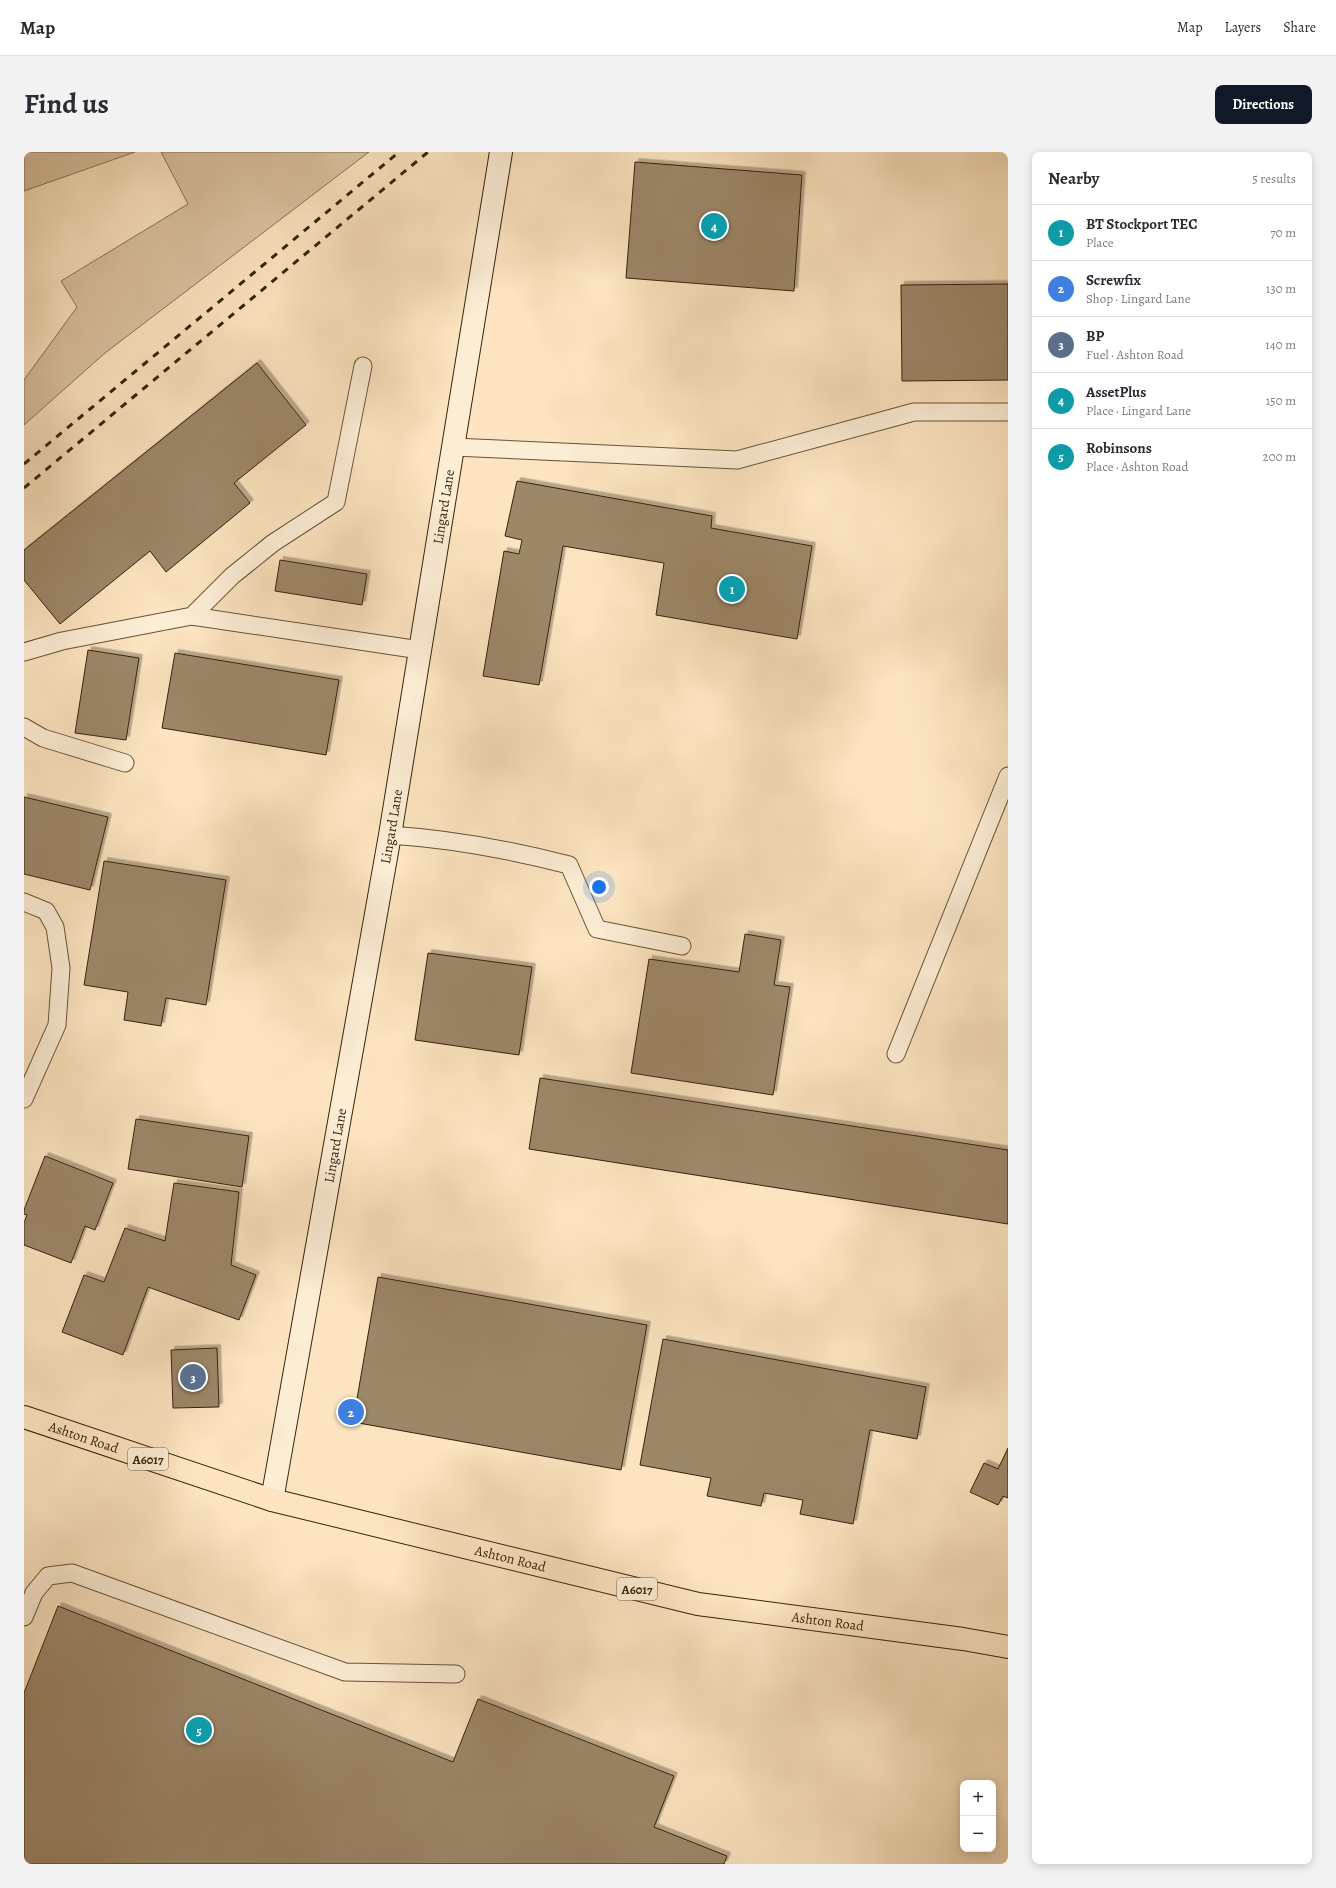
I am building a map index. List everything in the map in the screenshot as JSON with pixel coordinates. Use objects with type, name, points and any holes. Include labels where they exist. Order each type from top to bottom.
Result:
[{"type":"highway","name":"Ashton Road","points":[[24,1417],[272,1500],[698,1604],[963,1639],[1008,1648]]},
{"type":"street","name":"Lingard Lane","points":[[272,1500],[390,835],[501,152]]},
{"type":"lane","points":[[192,616],[232,576],[267,548],[336,502],[363,366]]},
{"type":"lane","points":[[453,447],[736,460],[914,412],[1008,412]]},
{"type":"lane","points":[[24,652],[62,641],[192,616],[420,650]]},
{"type":"lane","points":[[24,727],[44,738],[124,763]]},
{"type":"lane","points":[[896,1054],[1008,776]]},
{"type":"lane","points":[[390,835],[421,838],[529,854],[569,865],[597,929],[682,946]]},
{"type":"lane","points":[[24,902],[46,911],[55,927],[61,968],[57,1025],[24,1099]]},
{"type":"lane","points":[[24,1617],[34,1593],[48,1576],[72,1573],[345,1672],[456,1674]]},
{"type":"shaded area","points":[[24,152],[135,152],[24,191]]},
{"type":"shaded area","points":[[161,152],[369,152],[105,353],[24,425],[24,380],[77,307],[61,281],[188,204]]},
{"type":"building","points":[[635,162],[802,175],[794,291],[626,278]]},
{"type":"building","points":[[1008,284],[1008,380],[902,381],[901,285]]},
{"type":"building","points":[[257,363],[306,425],[234,483],[250,503],[166,572],[150,551],[60,624],[24,580],[24,550]]},
{"type":"building","points":[[517,481],[712,516],[711,528],[812,546],[797,639],[656,615],[664,563],[563,546],[539,685],[483,676],[504,551],[519,554],[522,540],[505,536]]},
{"type":"building","points":[[280,560],[367,574],[362,605],[275,591]]},
{"type":"building","points":[[88,650],[139,658],[126,740],[75,733]]},
{"type":"building","points":[[175,653],[339,680],[326,755],[162,728]]},
{"type":"building","points":[[24,797],[108,817],[90,890],[24,874]]},
{"type":"building","points":[[104,861],[226,880],[206,1005],[166,998],[161,1026],[124,1020],[128,992],[84,985]]},
{"type":"building","points":[[745,934],[781,940],[774,985],[790,987],[773,1095],[631,1073],[649,959],[739,972]]},
{"type":"building","points":[[428,953],[532,967],[519,1055],[415,1040]]},
{"type":"building","points":[[540,1078],[1008,1150],[1008,1224],[529,1149]]},
{"type":"building","points":[[136,1119],[249,1136],[242,1187],[128,1169]]},
{"type":"building","points":[[45,1156],[113,1183],[95,1230],[85,1226],[71,1263],[24,1245],[24,1223],[27,1215],[24,1214],[24,1210]]},
{"type":"building","points":[[174,1183],[239,1192],[231,1265],[256,1275],[239,1320],[148,1287],[123,1355],[62,1332],[84,1275],[104,1282],[125,1228],[165,1241]]},
{"type":"building","points":[[378,1277],[647,1325],[621,1470],[353,1422]]},
{"type":"building","points":[[663,1339],[926,1387],[917,1439],[870,1430],[853,1524],[800,1514],[803,1500],[764,1493],[761,1506],[707,1496],[711,1478],[640,1465]]},
{"type":"building","points":[[217,1348],[219,1407],[173,1408],[171,1350]]},
{"type":"building","points":[[1008,1448],[1008,1498],[1003,1496],[998,1505],[970,1492],[984,1463],[998,1469]]},
{"type":"building","points":[[58,1606],[453,1762],[478,1699],[674,1776],[654,1827],[727,1856],[724,1864],[24,1864],[24,1693]]},
{"type":"railway","points":[[24,464],[399,152]]},
{"type":"railway","points":[[24,488],[428,152]]},
{"type":"place","name":"AssetPlus","points":[[714,226]]},
{"type":"place","name":"BT Stockport TEC","points":[[732,589]]},
{"type":"place","name":"BP","points":[[193,1377]]},
{"type":"place","name":"Screwfix","points":[[351,1412]]},
{"type":"place","name":"Robinsons","points":[[199,1730]]}]
